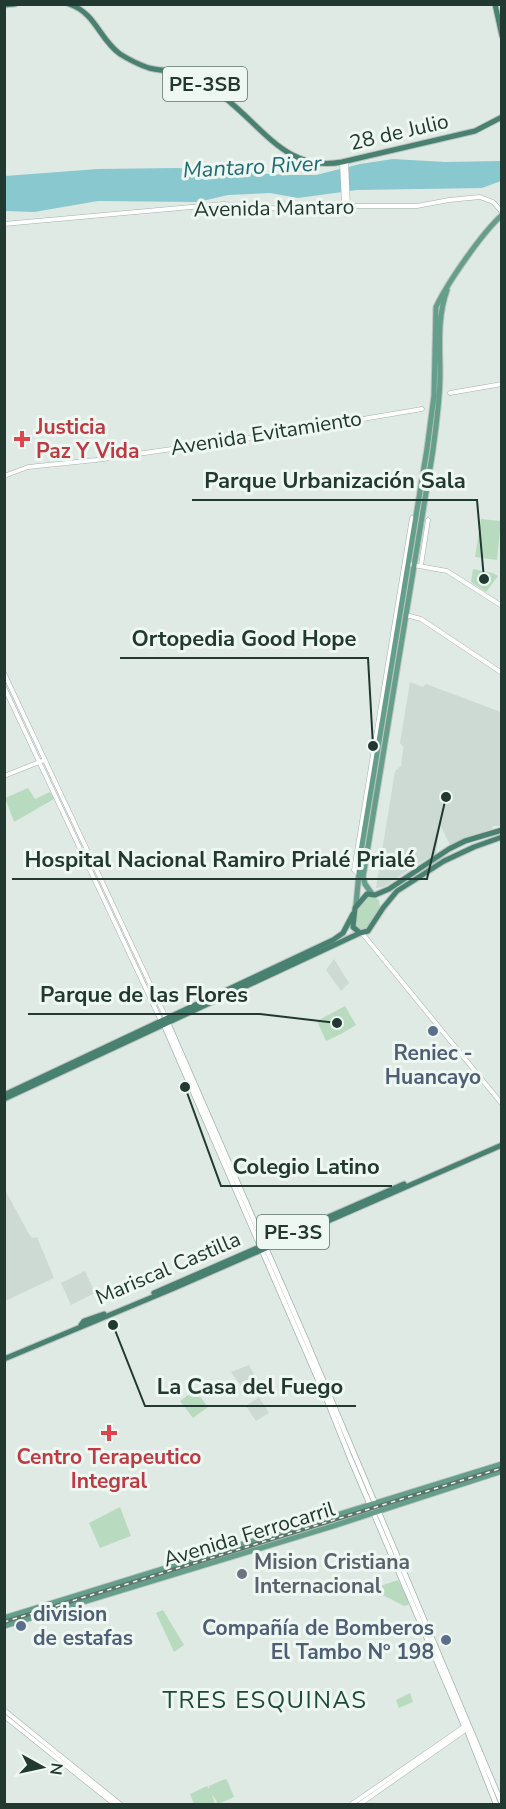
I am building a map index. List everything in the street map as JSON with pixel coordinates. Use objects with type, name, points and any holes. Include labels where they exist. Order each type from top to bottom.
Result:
[{"type":"highway","points":[[4,5],[15,4]]},
{"type":"highway","name":"28 de Julio","points":[[69,4],[86,12],[123,56],[149,68],[172,70],[194,76],[231,102],[289,154],[320,164],[344,164],[475,131],[501,117]]},
{"type":"highway","points":[[495,4],[501,36]]},
{"type":"highway","points":[[4,1095],[369,929],[397,891],[449,849],[465,841],[501,830]]},
{"type":"highway","points":[[4,1099],[333,940],[343,933],[356,905],[364,896],[389,889],[453,856],[501,837]]},
{"type":"highway","points":[[374,894],[381,900],[383,908]]},
{"type":"highway","points":[[353,914],[353,927],[361,933]]},
{"type":"highway","name":"Mariscal Castilla","points":[[4,1359],[501,1144]]},
{"type":"main road","points":[[374,894],[365,885],[363,877],[406,615],[434,396],[436,307],[501,214]]},
{"type":"main road","points":[[356,905],[369,800],[411,564]]},
{"type":"main road","points":[[165,1022],[326,1392],[501,1804]]},
{"type":"main road","name":"Avenida Ferrocarril","points":[[4,1618],[501,1464]]},
{"type":"main road","name":"Avenida Ferrocarril","points":[[4,1626],[376,1512],[501,1471]]},
{"type":"main road","points":[[467,1728],[496,1804]]},
{"type":"street","points":[[344,164],[346,206]]},
{"type":"street","name":"Avenida Mantaro","points":[[4,224],[224,204],[285,210],[346,206],[417,206],[480,197],[493,202],[501,214]]},
{"type":"street","points":[[450,393],[501,384]]},
{"type":"street","name":"Avenida Evitamiento","points":[[4,476],[28,467],[42,467],[262,436],[422,409]]},
{"type":"street","points":[[359,875],[354,870],[412,518]]},
{"type":"street","points":[[421,565],[428,520]]},
{"type":"street","points":[[411,564],[447,571],[501,606]]},
{"type":"street","points":[[406,615],[421,619],[501,673]]},
{"type":"street","points":[[4,673],[165,1022]]},
{"type":"street","points":[[4,687],[43,761]]},
{"type":"street","points":[[4,776],[43,761]]},
{"type":"street","points":[[369,929],[370,942]]},
{"type":"street","points":[[361,933],[501,1104]]},
{"type":"street","points":[[4,1710],[114,1804]]},
{"type":"street","points":[[4,1716],[120,1804]]},
{"type":"street","points":[[352,1804],[467,1728]]},
{"type":"street","points":[[360,1804],[467,1728]]},
{"type":"shaded area","points":[[410,682],[423,687],[426,684],[501,712],[501,826],[493,826],[492,829],[450,845],[440,825],[436,854],[384,887],[376,888],[395,771],[401,766],[404,748],[400,743]]},
{"type":"shaded area","points":[[334,959],[349,983],[341,991],[326,970]]},
{"type":"shaded area","points":[[5,1190],[29,1234],[32,1238],[37,1237],[54,1278],[5,1301]]},
{"type":"shaded area","points":[[85,1271],[95,1293],[71,1305],[61,1283]]},
{"type":"shaded area","points":[[249,1365],[254,1374],[241,1386],[231,1372]]},
{"type":"shaded area","points":[[259,1397],[269,1413],[256,1421],[246,1406]]},
{"type":"green space","points":[[481,519],[501,521],[497,560],[475,557]]},
{"type":"green space","points":[[473,569],[498,576],[486,592],[471,582]]},
{"type":"green space","points":[[28,788],[35,799],[50,792],[54,799],[14,822],[5,798]]},
{"type":"green space","points":[[371,896],[379,900],[380,908],[366,930],[359,930],[355,927],[358,908]]},
{"type":"green space","points":[[345,1006],[356,1025],[326,1041],[317,1021]]},
{"type":"green space","points":[[195,1390],[208,1407],[193,1418],[180,1401]]},
{"type":"green space","points":[[120,1507],[131,1536],[100,1548],[89,1523]]},
{"type":"green space","points":[[398,1580],[409,1602],[408,1605],[404,1606],[371,1589]]},
{"type":"green space","points":[[163,1610],[184,1645],[174,1652],[156,1613]]},
{"type":"green space","points":[[410,1693],[413,1702],[399,1708],[396,1700]]},
{"type":"green space","points":[[225,1779],[234,1797],[218,1804],[212,1794],[215,1804],[194,1804],[190,1794],[207,1786],[209,1789],[209,1786]]},
{"type":"water","points":[[393,159],[445,162],[501,161],[501,181],[482,188],[357,190],[298,198],[270,193],[228,195],[198,202],[98,201],[34,212],[5,211],[5,176],[98,169],[177,168],[316,175],[360,164]]},
{"type":"railway","points":[[4,1622],[502,1468]]},
{"type":"place","name":"Justicia Paz Y Vida","points":[[22,439]]},
{"type":"place","name":"Parque Urbanización Sala","points":[[484,579]]},
{"type":"place","name":"Ortopedia Good Hope","points":[[373,746]]},
{"type":"place","name":"Hospital Nacional Ramiro Prialé Prialé","points":[[446,797]]},
{"type":"place","name":"Parque de las Flores","points":[[337,1023]]},
{"type":"place","name":"Reniec - Huancayo","points":[[433,1031]]},
{"type":"place","name":"Colegio Latino","points":[[185,1087]]},
{"type":"place","name":"La Casa del Fuego","points":[[113,1325]]},
{"type":"place","name":"Centro Terapeutico Integral","points":[[109,1433]]},
{"type":"place","name":"Mision Cristiana Internacional","points":[[242,1574]]},
{"type":"place","name":"division de estafas","points":[[21,1626]]},
{"type":"place","name":"Compañía de Bomberos El Tambo Nº 198","points":[[446,1640]]},
{"type":"district","name":"TRES ESQUINAS","points":[[265,1700]]},
{"type":"water label","name":"Mantaro River","points":[[252,166]]}]
